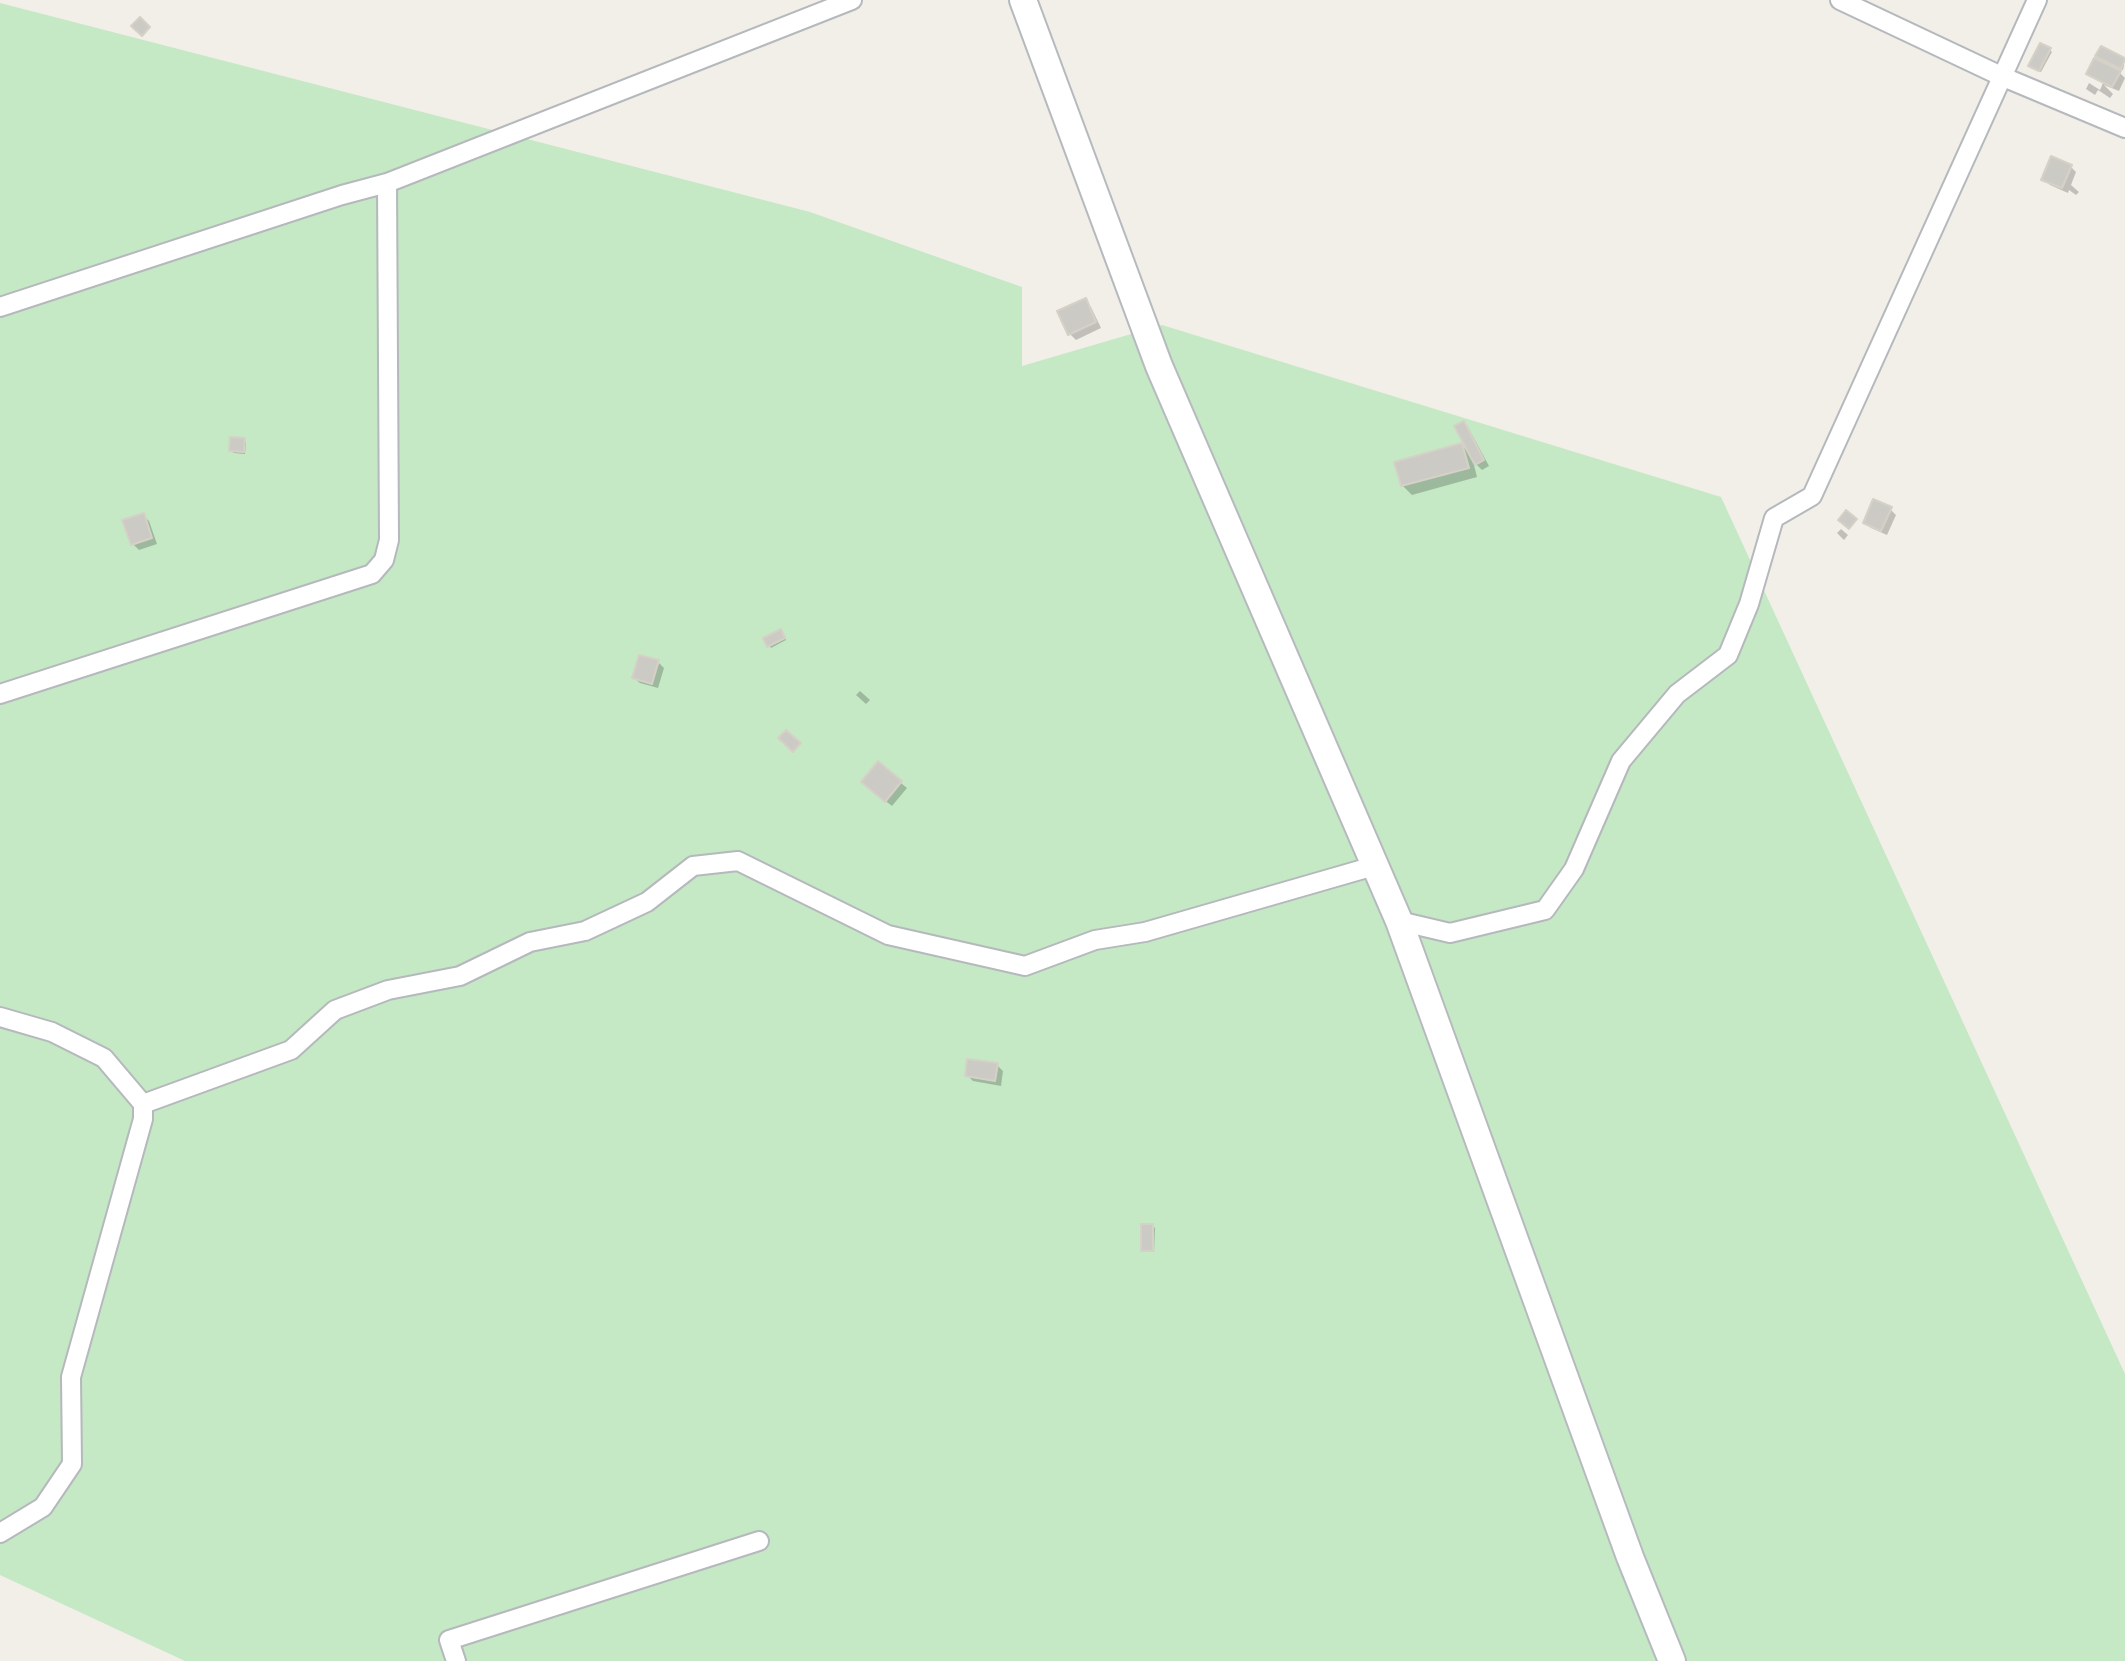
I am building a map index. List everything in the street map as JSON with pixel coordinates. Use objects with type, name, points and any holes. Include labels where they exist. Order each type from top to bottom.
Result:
[{"type":"street","points":[[0,307],[387,183],[852,0]]},
{"type":"street","points":[[1023,0],[1159,366],[1399,921],[1665,1659]]},
{"type":"street","points":[[1840,0],[2001,76],[2125,128]]},
{"type":"street","points":[[1399,921],[1450,933],[1545,910],[1574,869],[1621,761],[1677,694],[1728,655],[1749,604],[1774,518],[1812,496],[2037,0]]},
{"type":"street","points":[[0,694],[372,574],[384,560],[389,540],[387,183]]},
{"type":"street","points":[[143,1104],[291,1050],[335,1010],[388,990],[460,976],[530,942],[585,931],[647,902],[693,866],[738,861],[888,935],[1025,966],[1095,940],[1145,932],[1374,866]]},
{"type":"street","points":[[0,1017],[52,1032],[104,1058],[143,1104],[143,1119],[71,1377],[72,1464],[43,1507],[0,1533]]},
{"type":"street","points":[[456,1661],[449,1640],[759,1541]]},
{"type":"green space","points":[[0,3],[810,212],[1022,287],[1022,366],[1162,325],[1721,497],[2125,1374],[2125,1661],[185,1661],[0,1575]]},
{"type":"building","points":[[140,17],[150,27],[142,36],[131,26]]},
{"type":"building","points":[[2040,43],[2051,48],[2039,71],[2028,66]]},
{"type":"building","points":[[2101,46],[2125,58],[2121,69],[2095,56]]},
{"type":"building","points":[[2094,58],[2121,71],[2112,87],[2086,74]]},
{"type":"building","points":[[2051,156],[2072,165],[2062,188],[2041,180]]},
{"type":"building","points":[[1086,298],[1096,322],[1068,335],[1057,311]]},
{"type":"building","points":[[1464,421],[1484,460],[1475,465],[1454,426]]},
{"type":"building","points":[[230,437],[245,438],[244,452],[229,451]]},
{"type":"building","points":[[1462,443],[1469,468],[1401,486],[1394,462]]},
{"type":"building","points":[[1873,499],[1892,507],[1881,531],[1863,523]]},
{"type":"building","points":[[1846,510],[1857,519],[1849,529],[1838,520]]},
{"type":"building","points":[[144,513],[152,538],[131,545],[122,520]]},
{"type":"building","points":[[781,629],[785,638],[767,647],[763,638]]},
{"type":"building","points":[[639,655],[659,660],[652,684],[632,678]]},
{"type":"building","points":[[786,730],[801,743],[793,752],[778,738]]},
{"type":"building","points":[[878,761],[902,781],[885,802],[861,782]]},
{"type":"building","points":[[967,1059],[998,1063],[995,1081],[965,1076]]},
{"type":"building","points":[[1141,1224],[1153,1224],[1153,1251],[1141,1251]]}]
